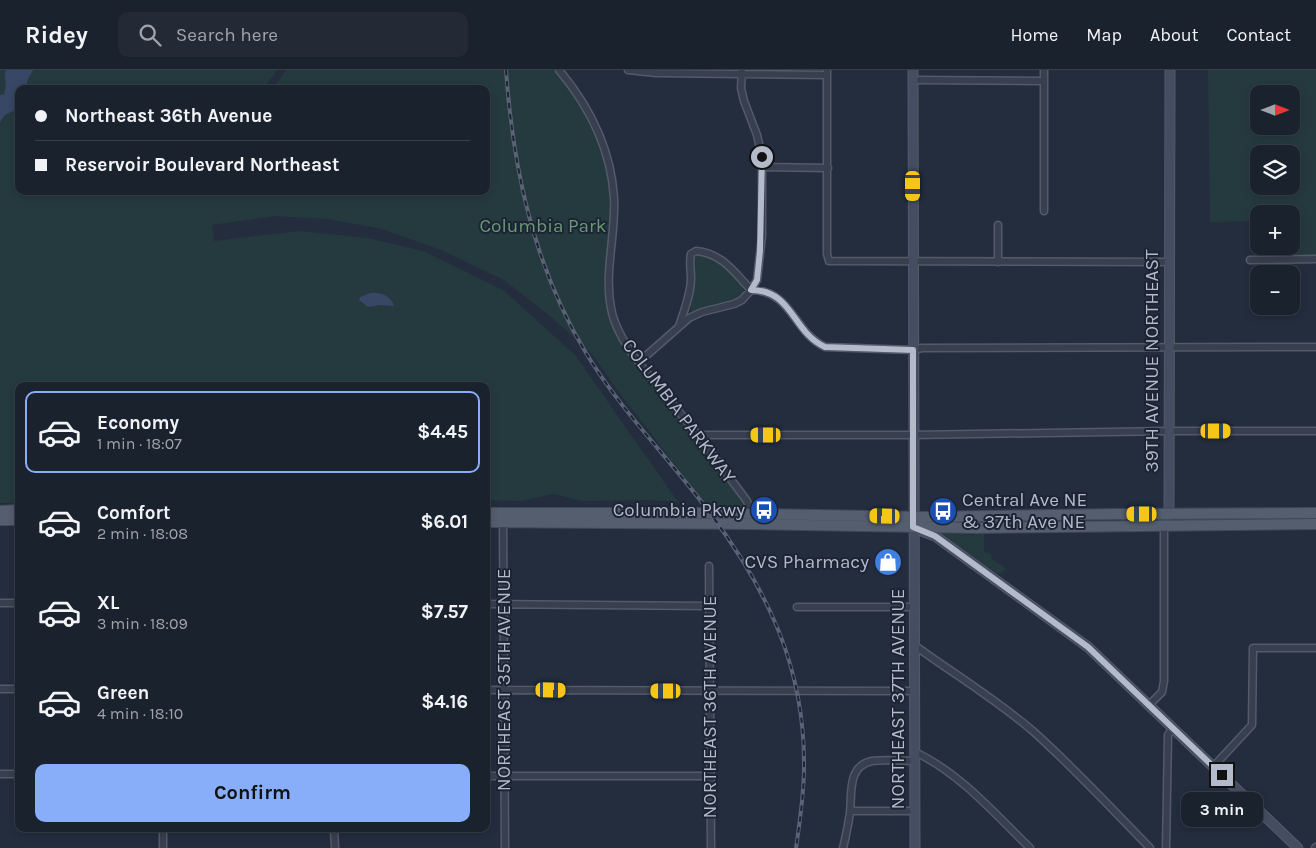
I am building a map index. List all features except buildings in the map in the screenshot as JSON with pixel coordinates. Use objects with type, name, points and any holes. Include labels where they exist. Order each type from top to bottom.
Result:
[{"type":"main road","points":[[0,511],[15,510]]},
{"type":"main road","points":[[490,514],[503,517],[752,519],[1316,513]]},
{"type":"main road","points":[[1013,528],[1017,521],[1044,518],[1051,515]]},
{"type":"main road","points":[[975,528],[990,522],[1008,521],[1017,516]]},
{"type":"main road","points":[[490,521],[503,517]]},
{"type":"main road","points":[[752,519],[913,527],[975,528],[1316,524]]},
{"type":"main road","points":[[0,520],[15,520]]},
{"type":"street","name":"COLUMBIA PARKWAY","points":[[559,70],[578,92],[590,112],[606,156],[613,185],[614,199],[609,278],[611,310],[624,341],[747,501],[752,519]]},
{"type":"street","points":[[628,70],[646,73],[827,72],[829,261],[1168,262]]},
{"type":"street","name":"NORTHEAST 37TH AVENUE","points":[[913,70],[915,848]]},
{"type":"street","points":[[1044,70],[1044,211]]},
{"type":"street","name":"39TH AVENUE NORTHEAST","points":[[1148,705],[1162,692],[1164,681],[1164,525],[1169,514],[1168,262],[1170,70]]},
{"type":"street","points":[[639,362],[689,318],[702,312],[734,304],[742,300],[757,280],[762,236],[762,167],[760,146],[741,88],[742,72]]},
{"type":"street","points":[[913,80],[1043,81]]},
{"type":"street","points":[[762,167],[828,168]]},
{"type":"street","points":[[998,225],[998,262]]},
{"type":"street","points":[[679,326],[688,298],[691,280],[691,254],[696,251],[709,253],[720,259],[731,267],[751,290],[762,290],[776,296],[783,302],[809,337],[825,347],[913,350],[932,348],[1316,346]]},
{"type":"street","points":[[1250,260],[1316,259]]},
{"type":"street","points":[[698,435],[1316,431]]},
{"type":"street","name":"NORTHEAST 35TH AVENUE","points":[[503,517],[505,848]]},
{"type":"street","points":[[913,527],[935,536],[1088,647],[1298,848]]},
{"type":"street","name":"NORTHEAST 36TH AVENUE","points":[[709,566],[711,848]]},
{"type":"street","points":[[0,602],[15,602]]},
{"type":"street","points":[[490,604],[709,606]]},
{"type":"street","points":[[798,607],[914,607]]},
{"type":"street","points":[[914,645],[1033,731],[1150,848]]},
{"type":"street","points":[[1213,767],[1252,725],[1253,648],[1316,648]]},
{"type":"street","points":[[0,689],[15,689]]},
{"type":"street","points":[[490,690],[915,691]]},
{"type":"street","points":[[1166,848],[1168,734],[1173,728]]},
{"type":"street","points":[[844,848],[853,776],[857,770],[871,761],[915,756],[940,767],[971,790],[1030,848]]},
{"type":"street","points":[[0,774],[15,774]]},
{"type":"street","points":[[490,776],[711,776]]},
{"type":"street","points":[[850,811],[915,811]]},
{"type":"street","points":[[163,832],[164,848]]},
{"type":"street","points":[[334,832],[335,848]]},
{"type":"green space","name":"Columbia Park","points":[[0,70],[277,70],[266,85],[15,85],[15,195],[490,195],[490,85],[276,85],[286,70],[554,70],[567,86],[588,120],[596,138],[607,176],[610,231],[607,289],[610,317],[616,334],[629,354],[744,502],[743,508],[740,511],[711,511],[618,391],[593,355],[550,316],[504,280],[441,250],[382,229],[328,219],[275,216],[212,225],[214,241],[300,231],[367,238],[423,251],[503,290],[575,355],[678,502],[648,500],[581,501],[552,494],[522,501],[490,500],[490,382],[15,382],[15,503],[0,503]]},
{"type":"green space","points":[[1208,70],[1316,70],[1316,255],[1275,256],[1300,255],[1300,205],[1250,205],[1250,221],[1210,222]]},
{"type":"green space","points":[[699,254],[713,259],[728,269],[739,281],[744,294],[734,302],[714,304],[694,312],[690,311],[695,278],[695,257]]},
{"type":"green space","points":[[984,531],[984,552],[991,553],[992,559],[1005,569],[998,574],[938,532],[973,535]]},
{"type":"water","points":[[6,70],[33,70],[26,85],[15,85],[15,110],[5,115],[0,122],[0,95],[4,94],[5,91]]},
{"type":"water","points":[[371,293],[385,295],[394,306],[379,305],[368,307],[359,300],[360,297]]},
{"type":"railway","points":[[506,70],[514,144],[529,216],[540,252],[568,320],[586,353],[615,395],[695,493],[731,542],[749,572],[779,632],[790,664],[798,697],[803,731],[803,787],[796,848]]},
{"type":"place","name":"Columbia Pkwy","points":[[764,510]]},
{"type":"place","name":"Central Ave NE & 37th Ave NE","points":[[943,511]]},
{"type":"place","name":"CVS Pharmacy","points":[[888,562]]},
{"type":"route","points":[[762,157],[762,236],[757,280],[751,290],[762,290],[776,296],[783,302],[809,337],[825,347],[838,349],[913,350],[913,527],[935,536],[1088,647],[1222,775]]}]
